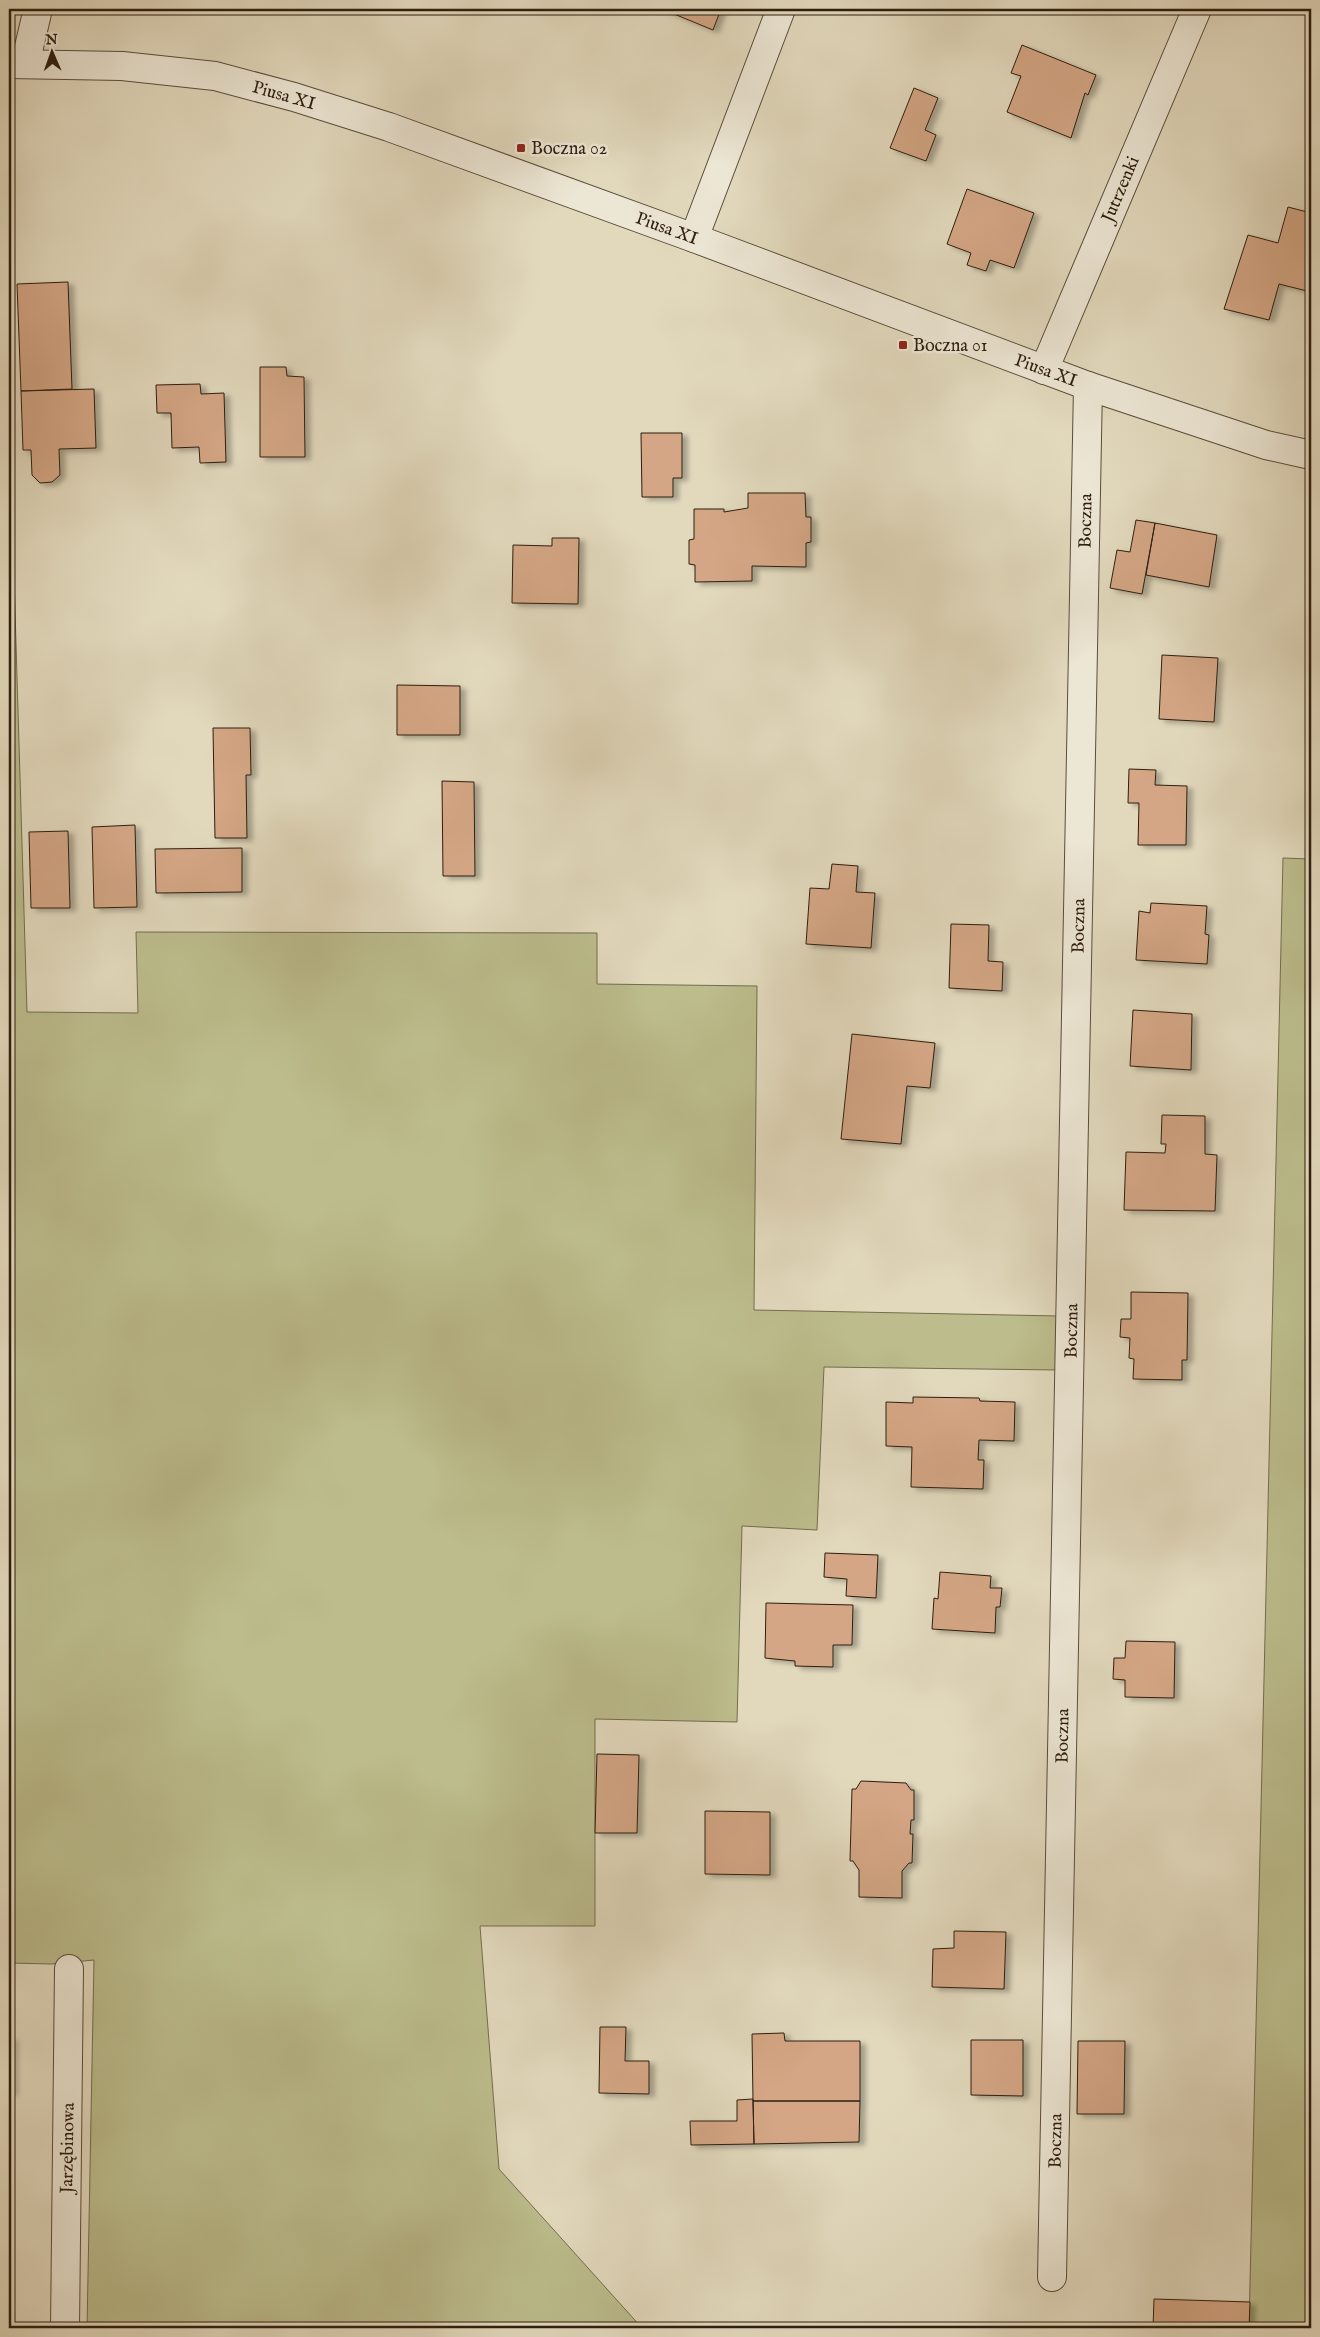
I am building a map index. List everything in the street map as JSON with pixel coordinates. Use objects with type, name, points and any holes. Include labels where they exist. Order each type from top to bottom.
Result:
[{"type":"street","points":[[17,64],[38,9]]},
{"type":"street","points":[[694,238],[781,9]]},
{"type":"street","name":"Jutrzenki","points":[[1044,370],[1197,9]]},
{"type":"street","name":"Piusa XI","points":[[17,64],[122,66],[215,76],[389,127],[694,238],[1088,386],[1266,445],[1311,455]]},
{"type":"street","name":"Boczna","points":[[1052,2277],[1088,386]]},
{"type":"street","name":"Jarzębinowa","points":[[65,2328],[69,1969]]},
{"type":"green space","points":[[9,408],[27,1012],[138,1013],[136,932],[597,933],[597,984],[757,986],[754,1310],[1059,1316],[1058,1370],[824,1367],[817,1530],[742,1526],[737,1722],[595,1719],[595,1926],[480,1926],[499,2169],[642,2328],[87,2328],[94,1960],[51,1964],[9,1963]]},
{"type":"green space","points":[[1283,858],[1311,859],[1311,2328],[1249,2328]]},
{"type":"building","points":[[662,9],[721,9],[713,30]]},
{"type":"building","points":[[1022,45],[1096,75],[1088,95],[1085,93],[1071,138],[1007,112],[1021,76],[1011,73]]},
{"type":"building","points":[[914,88],[938,98],[925,130],[936,135],[926,161],[890,148]]},
{"type":"building","points":[[967,189],[1034,213],[1014,268],[990,260],[986,271],[967,265],[971,253],[947,244]]},
{"type":"building","points":[[1288,207],[1311,213],[1311,292],[1279,284],[1269,320],[1224,309],[1248,235],[1278,243]]},
{"type":"building","points":[[68,282],[72,389],[21,391],[17,284]]},
{"type":"building","points":[[260,367],[286,367],[287,376],[304,377],[305,457],[260,457]]},
{"type":"building","points":[[200,384],[201,394],[224,393],[226,462],[200,463],[199,447],[172,448],[171,413],[157,413],[156,385]]},
{"type":"building","points":[[94,389],[96,448],[59,449],[60,475],[52,482],[40,483],[32,475],[31,450],[23,450],[21,391]]},
{"type":"building","points":[[641,433],[682,433],[682,478],[673,478],[673,497],[642,497]]},
{"type":"building","points":[[748,493],[805,493],[806,517],[811,517],[811,542],[806,543],[806,567],[752,566],[752,581],[695,582],[695,565],[689,564],[689,540],[694,539],[694,509],[724,509],[724,512],[748,508]]},
{"type":"building","points":[[1136,520],[1155,523],[1142,594],[1110,588],[1117,550],[1130,552]]},
{"type":"building","points":[[1155,523],[1217,535],[1209,587],[1146,575]]},
{"type":"building","points":[[552,538],[579,538],[578,604],[512,603],[513,545],[552,546]]},
{"type":"building","points":[[1162,655],[1218,658],[1214,722],[1159,719]]},
{"type":"building","points":[[397,685],[460,686],[460,735],[397,735]]},
{"type":"building","points":[[213,728],[250,728],[251,775],[246,775],[247,838],[215,838]]},
{"type":"building","points":[[1129,769],[1156,770],[1155,785],[1187,786],[1186,845],[1138,845],[1139,803],[1128,803]]},
{"type":"building","points":[[442,781],[474,782],[475,876],[443,876]]},
{"type":"building","points":[[135,825],[137,907],[94,908],[92,827]]},
{"type":"building","points":[[68,831],[70,908],[31,908],[29,832]]},
{"type":"building","points":[[242,848],[242,892],[156,893],[155,849]]},
{"type":"building","points":[[832,864],[858,866],[856,892],[875,893],[871,948],[806,944],[810,888],[829,889]]},
{"type":"building","points":[[1151,903],[1207,906],[1205,934],[1209,935],[1207,964],[1136,960],[1139,911],[1150,913]]},
{"type":"building","points":[[951,924],[989,925],[988,961],[1003,962],[1002,991],[949,988]]},
{"type":"building","points":[[1133,1010],[1192,1014],[1191,1070],[1130,1066]]},
{"type":"building","points":[[852,1034],[935,1043],[930,1088],[907,1086],[901,1144],[841,1139]]},
{"type":"building","points":[[1162,1115],[1205,1116],[1205,1154],[1217,1155],[1215,1211],[1124,1210],[1126,1152],[1165,1153],[1166,1144],[1161,1144]]},
{"type":"building","points":[[1131,1292],[1188,1293],[1187,1360],[1182,1360],[1182,1380],[1133,1379],[1134,1359],[1129,1358],[1130,1338],[1120,1337],[1121,1319],[1131,1319]]},
{"type":"building","points":[[913,1397],[979,1398],[980,1401],[1015,1402],[1014,1441],[979,1440],[978,1460],[984,1460],[983,1489],[911,1487],[912,1447],[886,1446],[886,1402],[913,1403]]},
{"type":"building","points":[[825,1553],[878,1555],[876,1598],[846,1596],[847,1579],[824,1577]]},
{"type":"building","points":[[940,1572],[991,1576],[990,1588],[1002,1588],[1000,1607],[996,1607],[995,1633],[932,1629],[934,1598],[938,1599]]},
{"type":"building","points":[[766,1603],[853,1605],[852,1645],[833,1645],[833,1667],[795,1666],[795,1661],[765,1658]]},
{"type":"building","points":[[1126,1641],[1175,1642],[1174,1698],[1125,1697],[1125,1680],[1113,1679],[1114,1658],[1125,1658]]},
{"type":"building","points":[[597,1754],[639,1755],[637,1833],[595,1833]]},
{"type":"building","points":[[861,1781],[906,1783],[911,1790],[914,1790],[914,1820],[911,1820],[910,1834],[913,1834],[912,1863],[909,1863],[902,1871],[902,1898],[859,1897],[859,1870],[853,1861],[850,1861],[852,1789],[856,1789]]},
{"type":"building","points":[[705,1811],[770,1812],[770,1875],[705,1874]]},
{"type":"building","points":[[954,1931],[1006,1932],[1004,1989],[932,1987],[933,1949],[954,1948]]},
{"type":"building","points":[[600,2027],[626,2027],[625,2061],[649,2061],[649,2094],[599,2093]]},
{"type":"building","points":[[784,2033],[785,2041],[860,2041],[860,2101],[753,2101],[752,2034]]},
{"type":"building","points":[[9,2037],[12,2037],[12,2093],[9,2093]]},
{"type":"building","points":[[971,2040],[1023,2040],[1023,2096],[971,2095]]},
{"type":"building","points":[[1078,2041],[1125,2041],[1124,2114],[1077,2114]]},
{"type":"building","points":[[753,2099],[754,2144],[691,2145],[690,2121],[737,2121],[737,2100]]},
{"type":"building","points":[[753,2101],[860,2101],[859,2142],[754,2144]]},
{"type":"building","points":[[1154,2299],[1250,2302],[1249,2328],[1153,2328]]},
{"type":"place","name":"Boczna 02","points":[[521,148]]},
{"type":"place","name":"Boczna 01","points":[[903,345]]}]
